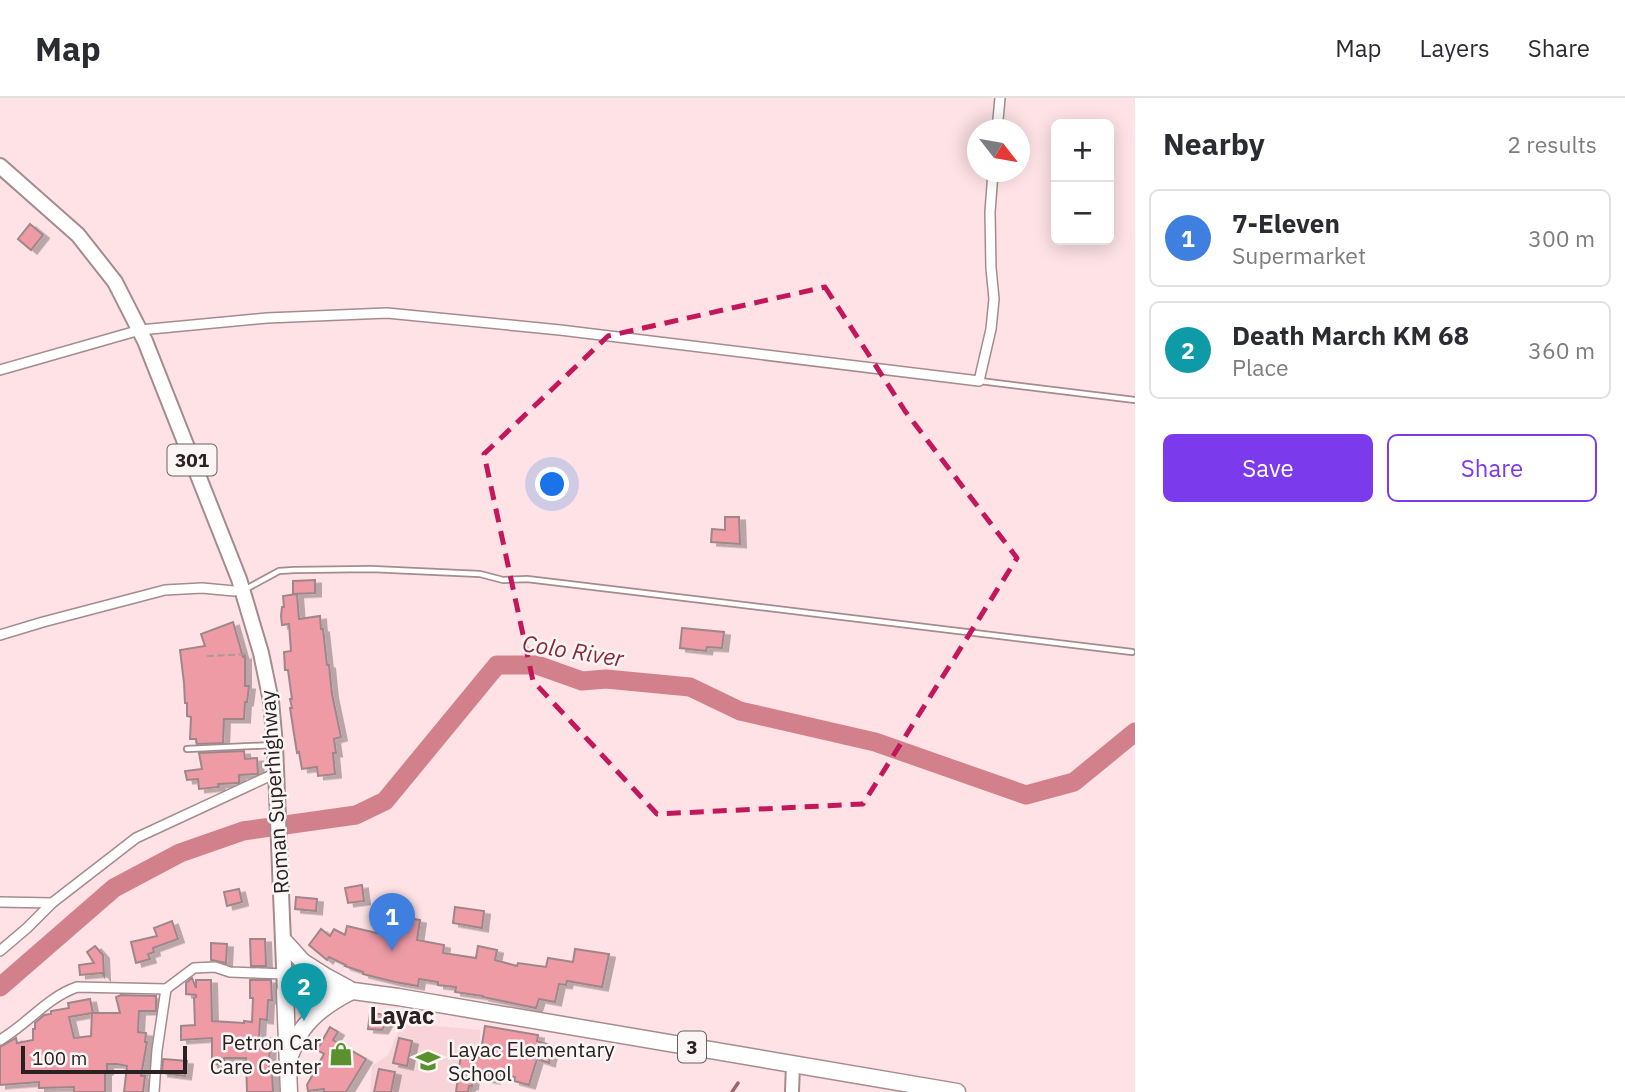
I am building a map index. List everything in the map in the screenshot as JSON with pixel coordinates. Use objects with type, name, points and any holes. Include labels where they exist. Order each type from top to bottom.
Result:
[{"type":"highway","points":[[284,941],[303,962],[354,991]]},
{"type":"highway","points":[[285,991],[289,1092]]},
{"type":"highway","name":"3","points":[[285,991],[354,991],[427,1001],[957,1092]]},
{"type":"highway","points":[[288,1061],[300,1031],[312,1018],[335,999],[354,991]]},
{"type":"main road","name":"Roman Superhighway","points":[[0,166],[78,236],[115,282],[142,336],[261,653],[271,701],[275,745],[285,991]]},
{"type":"street","points":[[998,119],[1000,98]]},
{"type":"street","points":[[0,370],[142,336],[267,318],[387,313],[560,330],[979,381],[992,329],[994,299],[990,268],[990,223],[992,182]]},
{"type":"street","points":[[0,635],[165,590],[238,587]]},
{"type":"street","points":[[0,951],[52,903],[136,838],[276,777]]},
{"type":"street","points":[[0,902],[52,903]]},
{"type":"street","points":[[0,1040],[17,1030],[52,999],[77,987],[166,989],[194,968],[215,967],[230,972],[285,974]]},
{"type":"street","points":[[154,1092],[166,989]]},
{"type":"street","points":[[792,1092],[793,1064]]},
{"type":"lane","points":[[979,381],[1135,400]]},
{"type":"lane","points":[[238,587],[287,570],[371,569],[480,574],[503,580],[527,579],[1132,652]]},
{"type":"lane","points":[[187,749],[275,745]]},
{"type":"path","points":[[207,656],[261,653]]},
{"type":"highlighted area","points":[[825,287],[905,411],[1017,558],[863,804],[657,814],[533,681],[484,454],[608,336]]},
{"type":"shaded area","name":"Layac Elementary School","points":[[402,1023],[481,1030],[472,1092],[370,1092],[372,1066],[388,1055]]},
{"type":"building","points":[[30,224],[43,235],[31,250],[18,239]]},
{"type":"building","points":[[725,517],[739,517],[740,544],[711,542],[712,529],[725,530]]},
{"type":"building","points":[[315,580],[315,593],[293,594],[293,581]]},
{"type":"building","points":[[297,594],[299,619],[320,616],[323,629],[341,737],[334,739],[335,774],[318,776],[317,767],[302,769],[299,752],[297,753],[290,708],[292,699],[288,670],[285,670],[284,652],[291,651],[289,624],[282,625],[281,616],[283,596]]},
{"type":"building","points":[[233,622],[243,657],[245,656],[245,686],[249,686],[244,719],[224,719],[223,743],[197,744],[196,739],[190,739],[191,717],[187,716],[180,650],[205,646],[201,634]]},
{"type":"building","points":[[682,628],[724,632],[722,648],[707,647],[706,651],[680,648]]},
{"type":"building","points":[[244,751],[245,759],[257,758],[258,774],[239,775],[239,783],[218,784],[219,787],[199,789],[198,779],[187,780],[185,771],[202,769],[199,753]]},
{"type":"building","points":[[362,885],[364,901],[348,903],[345,888]]},
{"type":"building","points":[[239,889],[242,902],[227,906],[224,892]]},
{"type":"building","points":[[296,897],[317,899],[316,911],[295,909]]},
{"type":"building","points":[[455,907],[484,911],[482,928],[453,923]]},
{"type":"building","points":[[409,918],[420,920],[417,940],[444,945],[443,953],[476,958],[478,946],[497,950],[495,960],[517,966],[518,963],[546,967],[548,958],[573,962],[575,949],[609,954],[602,987],[567,981],[566,985],[559,984],[555,1002],[539,999],[536,1008],[455,992],[456,987],[438,985],[438,982],[419,979],[418,986],[363,974],[329,957],[327,960],[309,945],[321,929],[330,936],[334,929],[345,935],[347,926],[385,935],[386,929],[406,931]]},
{"type":"building","points":[[172,921],[178,939],[153,948],[154,952],[148,954],[150,959],[136,963],[131,942],[157,936],[154,928]]},
{"type":"building","points":[[250,939],[265,939],[266,966],[251,966]]},
{"type":"building","points":[[211,943],[227,944],[226,963],[211,960]]},
{"type":"building","points":[[95,946],[103,955],[104,976],[102,973],[80,975],[79,965],[94,963],[87,952]]},
{"type":"building","points":[[192,978],[196,988],[196,980],[211,980],[212,1021],[244,1023],[252,1022],[253,998],[250,998],[250,980],[271,980],[272,1000],[268,1000],[267,1020],[260,1019],[259,1038],[270,1038],[269,1070],[272,1070],[273,1092],[247,1092],[246,1058],[224,1058],[224,1065],[212,1064],[212,1038],[181,1040],[181,1026],[195,1025],[196,995],[186,994],[186,983]]},
{"type":"building","points":[[156,996],[156,1011],[139,1011],[138,1032],[146,1033],[147,1042],[141,1076],[145,1076],[143,1092],[124,1092],[127,1066],[117,1064],[107,1064],[105,1092],[74,1092],[74,1087],[39,1088],[39,1082],[0,1085],[0,1047],[16,1038],[17,1043],[33,1040],[35,1023],[44,1015],[51,1014],[51,1011],[69,1008],[68,1003],[90,999],[93,1013],[120,1013],[116,997]],"holes":[[[92,1013],[91,1036],[74,1038],[69,1017]]]},
{"type":"building","points":[[370,1013],[391,1015],[382,1030],[368,1029]]},
{"type":"building","points":[[485,1026],[538,1035],[537,1041],[553,1046],[549,1063],[537,1059],[529,1085],[514,1081],[515,1077],[496,1074],[494,1080],[473,1076],[468,1092],[456,1092],[461,1054],[480,1057]]},
{"type":"building","points":[[330,1027],[338,1032],[333,1040],[366,1059],[346,1092],[324,1092],[324,1089],[308,1091],[307,1085],[324,1054],[317,1050]]},
{"type":"building","points":[[399,1038],[412,1041],[407,1066],[393,1063]]},
{"type":"building","points":[[163,1059],[187,1061],[185,1076],[162,1073]]},
{"type":"building","points":[[379,1069],[395,1072],[391,1092],[374,1092]]},
{"type":"waterway","name":"Colo River","points":[[0,987],[114,888],[180,853],[243,831],[356,815],[385,801],[497,665],[537,665],[582,681],[606,679],[690,687],[740,711],[875,742],[1026,795],[1074,782],[1135,732]]},
{"type":"waterway","points":[[732,1092],[738,1083]]},
{"type":"place","name":"7-Eleven","points":[[392,951]]},
{"type":"place","name":"Death March KM 68","points":[[304,1021]]},
{"type":"place","name":"Petron Car Care Center","points":[[341,1054]]},
{"type":"place","name":"Layac Elementary School","points":[[428,1061]]},
{"type":"district","name":"Layac","points":[[402,1015]]}]
